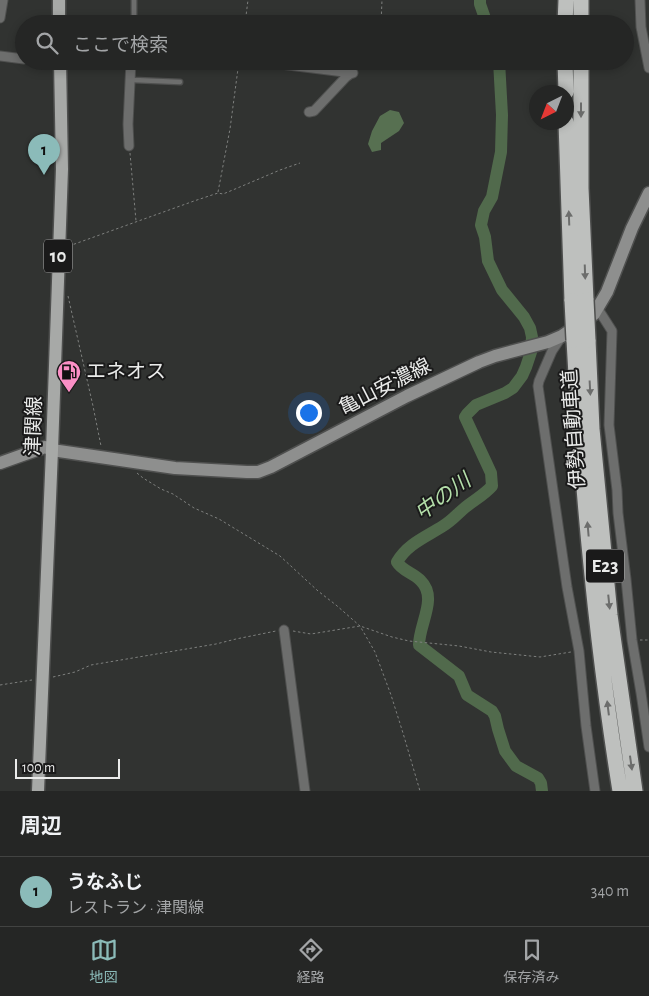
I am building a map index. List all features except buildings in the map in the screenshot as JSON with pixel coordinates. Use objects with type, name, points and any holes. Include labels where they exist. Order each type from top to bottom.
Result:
[{"type":"highway","points":[[565,15],[566,0]]},
{"type":"highway","points":[[581,0],[581,15]]},
{"type":"highway","points":[[565,70],[566,85]]},
{"type":"highway","name":"伊勢自動車道","points":[[581,70],[581,188],[585,304],[575,339],[585,494],[596,606],[611,739],[620,791]]},
{"type":"highway","name":"伊勢自動車道","points":[[567,130],[585,304]]},
{"type":"highway","name":"伊勢自動車道","points":[[575,339],[592,429],[609,605],[635,791]]},
{"type":"main road","points":[[59,0],[59,15]]},
{"type":"main road","name":"津関線","points":[[38,791],[62,169],[60,70]]},
{"type":"main road","name":"亀山安濃線","points":[[0,463],[45,447],[52,450],[175,468],[247,472],[265,470],[435,382],[479,362],[548,342],[575,339],[594,314],[585,304],[607,292],[632,228],[649,193]]},
{"type":"street","points":[[0,17],[4,0]]},
{"type":"street","points":[[640,0],[641,28],[649,68]]},
{"type":"street","points":[[0,56],[15,58]]},
{"type":"street","points":[[129,70],[129,146]]},
{"type":"street","points":[[309,112],[314,111],[352,73],[328,70]]},
{"type":"street","points":[[585,304],[612,332],[609,400],[610,442],[618,490],[618,513],[632,640],[649,746]]},
{"type":"street","points":[[575,339],[552,351],[538,386],[567,587],[579,651],[586,726],[595,791]]},
{"type":"street","points":[[284,630],[305,791]]},
{"type":"lane","points":[[134,0],[134,15]]},
{"type":"lane","points":[[129,77],[134,80],[180,82]]},
{"type":"path","points":[[246,15],[248,0]]},
{"type":"path","points":[[381,15],[382,0]]},
{"type":"path","points":[[218,193],[230,129],[238,70]]},
{"type":"path","points":[[129,146],[136,222]]},
{"type":"path","points":[[59,249],[218,193],[223,194],[300,163]]},
{"type":"path","points":[[67,294],[93,406],[102,457]]},
{"type":"path","points":[[136,462],[137,472],[143,478],[174,494],[194,508],[219,519],[280,556],[360,626],[375,652],[388,687],[420,791]]},
{"type":"path","points":[[0,685],[62,675],[91,666],[284,630],[311,634],[360,626],[409,641],[532,657],[579,651]]},
{"type":"green space","points":[[390,110],[399,112],[404,123],[399,131],[381,143],[381,150],[372,152],[368,144],[372,131],[380,116]]},
{"type":"waterway","name":"中の川","points":[[480,0],[484,15]]},
{"type":"waterway","name":"中の川","points":[[500,70],[502,115],[501,152],[492,197],[484,211],[481,225],[485,237],[488,261],[502,290],[524,317],[530,328],[532,337],[531,352],[522,376],[513,388],[476,405],[465,417],[491,473],[492,486],[446,524],[411,546],[397,562],[402,568],[421,581],[428,595],[419,645],[459,676],[467,695],[492,711],[505,751],[516,766],[538,778],[542,791]]},
{"type":"place","name":"うなふじ","points":[[44,175]]},
{"type":"place","name":"エネオス","points":[[69,393]]}]
